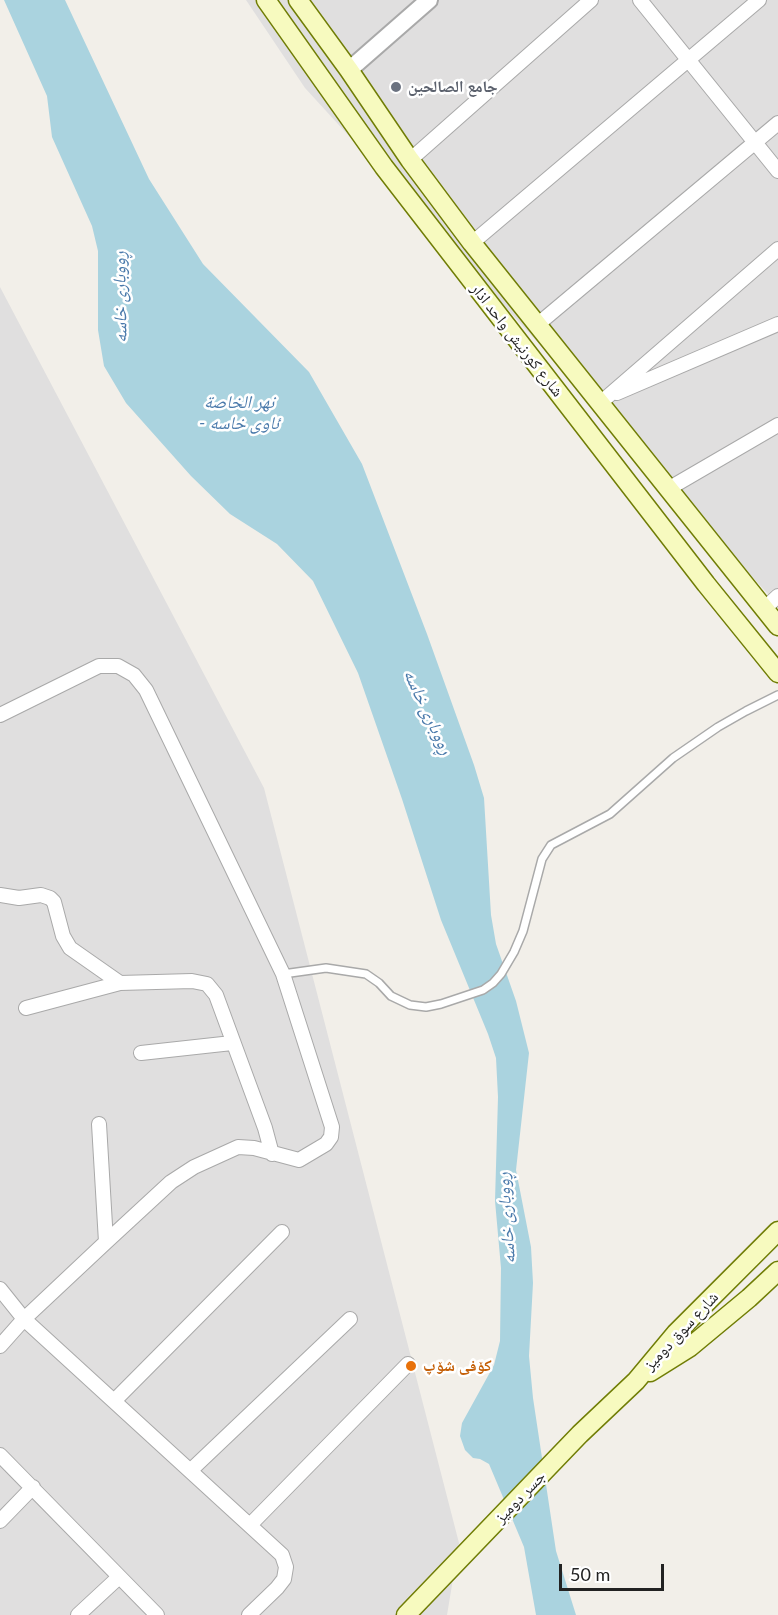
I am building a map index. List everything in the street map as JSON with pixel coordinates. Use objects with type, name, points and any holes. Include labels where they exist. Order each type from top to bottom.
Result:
[{"type":"main road","name":"شارع كورنيش واحد اذار","points":[[266,0],[384,167],[706,584],[778,673]]},
{"type":"main road","name":"شارع كورنيش واحد اذار","points":[[298,0],[410,160],[472,243],[537,325],[603,401],[728,567],[778,626]]},
{"type":"main road","points":[[706,584],[728,567]]},
{"type":"main road","name":"شارع سوق دوميز","points":[[636,1381],[676,1333],[778,1231]]},
{"type":"main road","name":"شارع سوق دوميز","points":[[636,1381],[690,1347],[778,1271]]},
{"type":"main road","name":"جسر دوميز","points":[[406,1615],[580,1434],[636,1381]]},
{"type":"street","points":[[349,70],[429,0]]},
{"type":"street","points":[[410,160],[591,0]]},
{"type":"street","points":[[640,0],[778,171]]},
{"type":"street","points":[[472,243],[759,0]]},
{"type":"street","points":[[537,325],[778,123]]},
{"type":"street","points":[[603,401],[778,249]]},
{"type":"street","points":[[603,401],[778,324]]},
{"type":"street","points":[[668,489],[778,425]]},
{"type":"street","points":[[764,609],[778,596]]},
{"type":"street","points":[[0,715],[99,666],[118,666],[134,675],[146,690],[283,974],[332,1127],[331,1137],[326,1144],[299,1160],[254,1148],[238,1147],[194,1167],[171,1182],[24,1319],[0,1346]]},
{"type":"street","points":[[0,895],[19,898],[41,895],[51,898],[63,936],[70,948],[120,982]]},
{"type":"street","points":[[26,1008],[120,982],[192,981],[207,984],[216,995],[265,1128],[272,1154]]},
{"type":"street","points":[[141,1053],[232,1043]]},
{"type":"street","points":[[99,1125],[106,1242]]},
{"type":"street","points":[[115,1400],[282,1232]]},
{"type":"street","points":[[0,1289],[24,1319],[282,1555],[286,1567],[284,1579],[249,1615]]},
{"type":"street","points":[[190,1471],[350,1319]]},
{"type":"street","points":[[250,1525],[408,1364]]},
{"type":"street","points":[[0,1455],[157,1615]]},
{"type":"street","points":[[0,1521],[33,1487]]},
{"type":"street","points":[[78,1615],[119,1577]]},
{"type":"lane","points":[[283,974],[326,968],[366,974],[379,982],[392,996],[410,1005],[426,1007],[483,990],[493,983],[507,963],[523,931],[542,859],[551,845],[610,814],[673,758],[718,727],[778,695]]},
{"type":"shaded area","points":[[246,0],[778,0],[778,605],[305,88]]},
{"type":"shaded area","points":[[0,287],[264,788],[459,1543],[447,1615],[0,1615]]},
{"type":"water","name":"نهر الخاصة - ئاوی خاسە","points":[[4,0],[65,0],[149,179],[203,264],[309,372],[362,464],[474,765],[484,798],[491,915],[496,944],[516,1001],[529,1053],[516,1170],[531,1247],[533,1283],[529,1356],[556,1551],[576,1615],[536,1615],[524,1547],[489,1464],[473,1458],[465,1450],[460,1436],[462,1423],[494,1365],[500,1341],[501,1268],[495,1201],[498,1097],[496,1058],[488,1034],[441,920],[358,673],[313,581],[277,544],[230,514],[191,476],[126,403],[104,366],[98,330],[98,251],[92,226],[52,137],[47,96]]},
{"type":"place","name":"جامع الصالحين","points":[[396,87]]},
{"type":"place","name":"کۆفی شۆپ","points":[[411,1366]]},
{"type":"water label","name":"ڕووباری خاسە","points":[[120,297]]},
{"type":"water label","name":"ڕووباری خاسە","points":[[428,712]]},
{"type":"water label","name":"ڕووباری خاسە","points":[[506,1218]]}]
